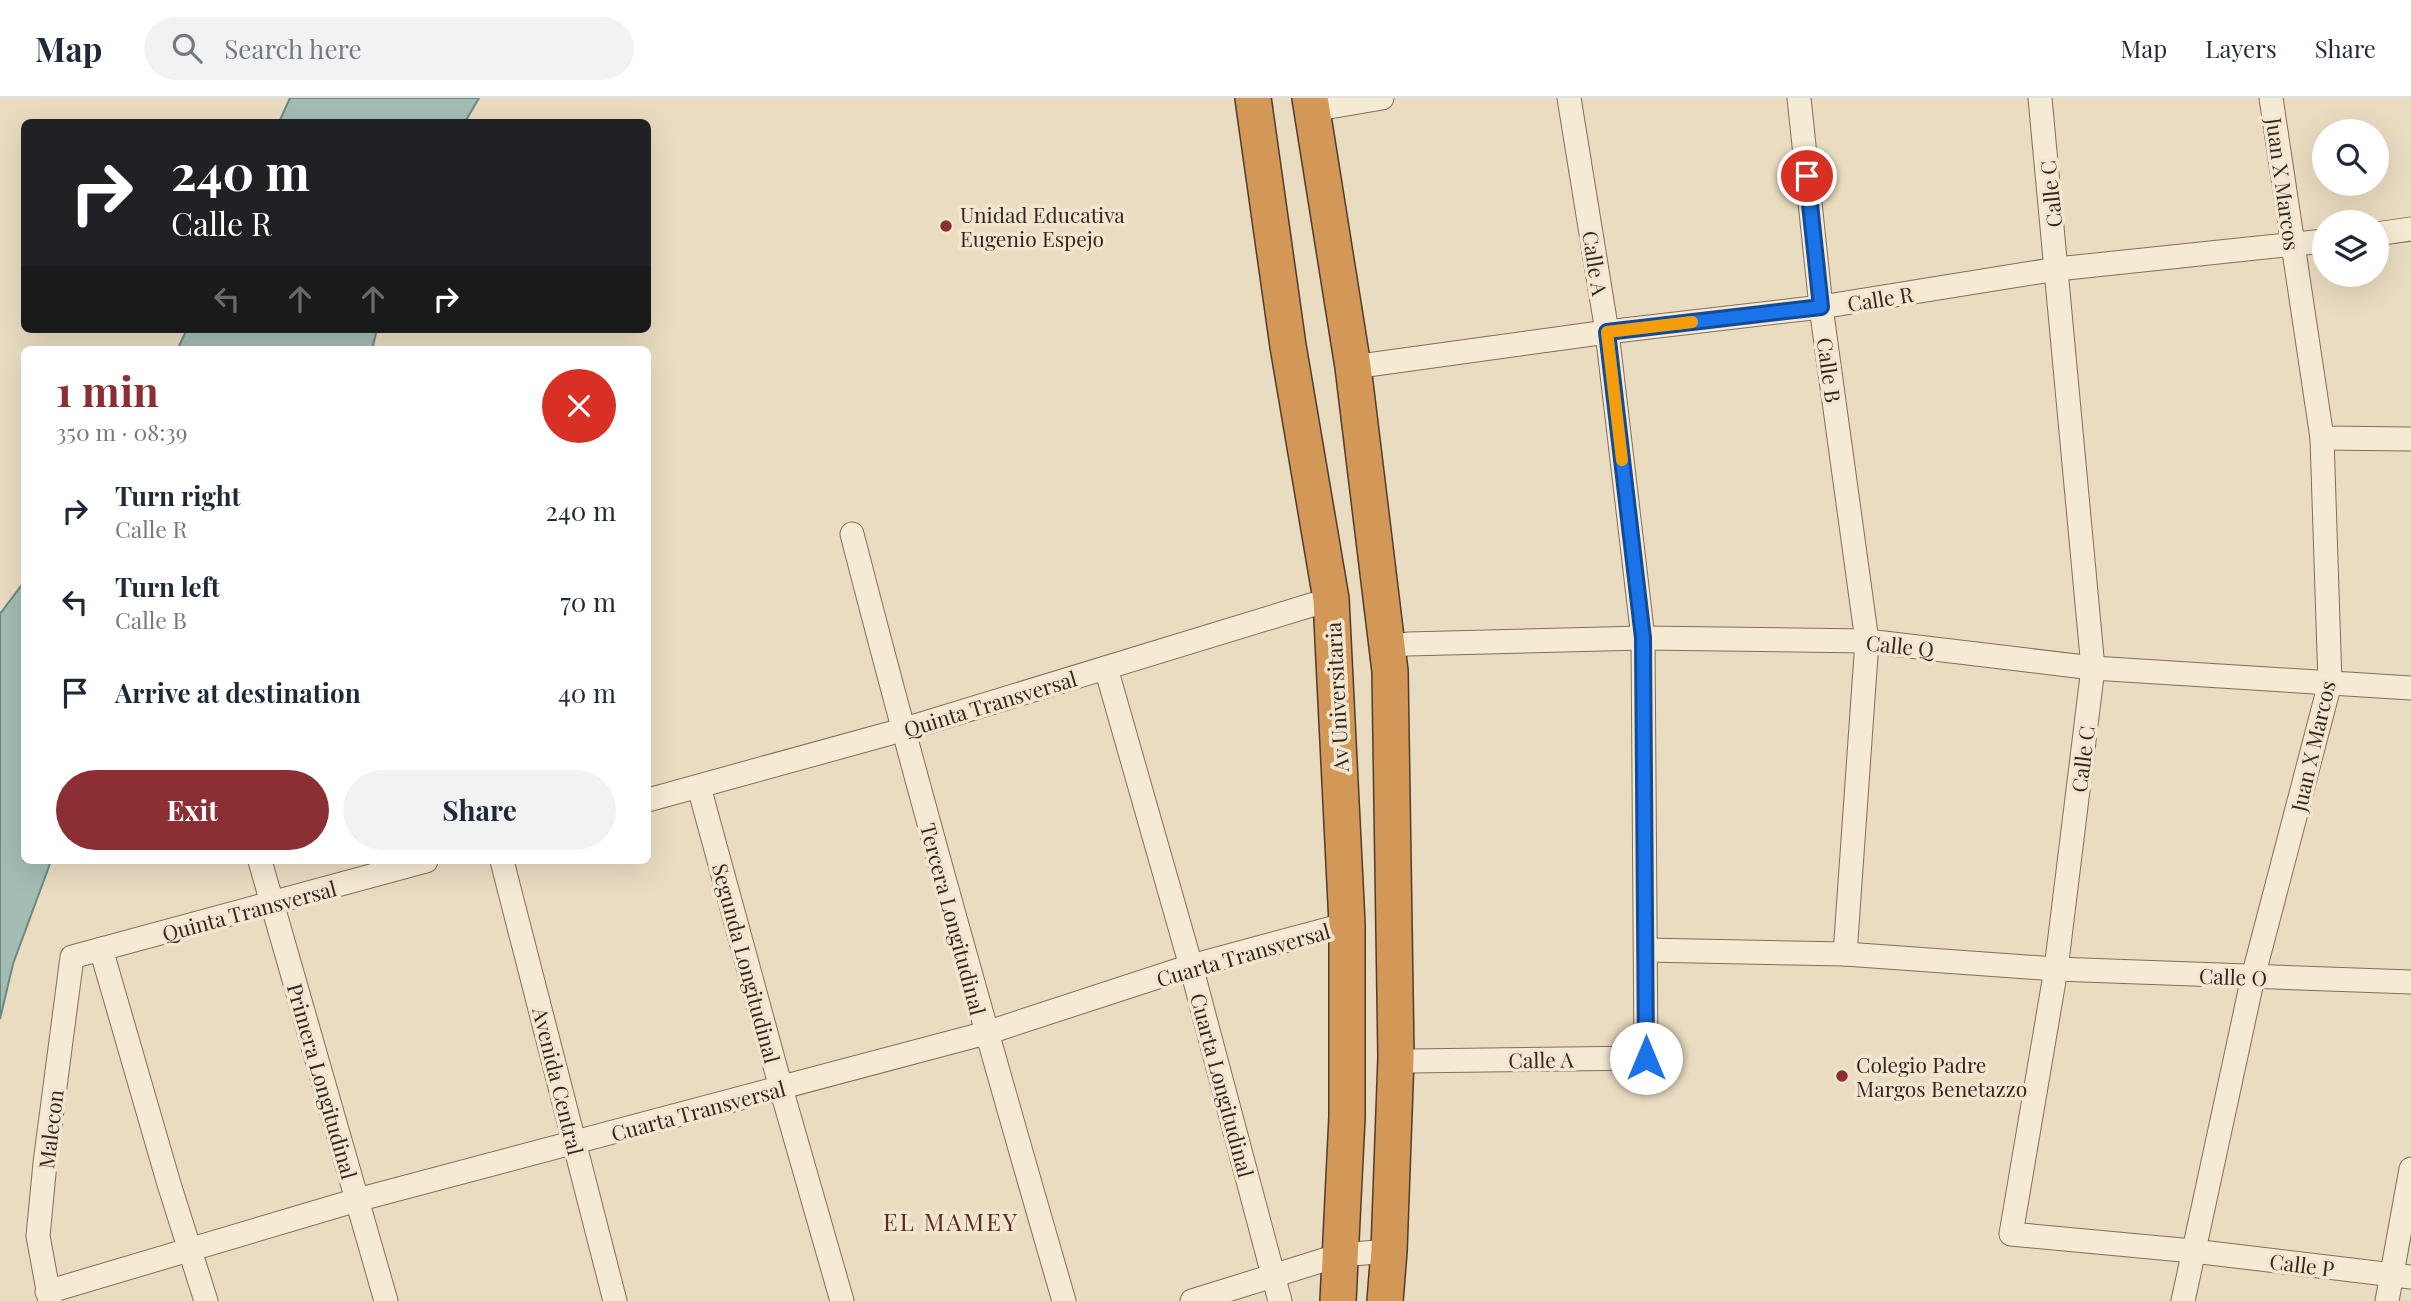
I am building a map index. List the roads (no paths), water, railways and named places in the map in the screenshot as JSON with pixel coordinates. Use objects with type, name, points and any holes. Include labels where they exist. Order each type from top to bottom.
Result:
[{"type":"highway","name":"Av Universitaria","points":[[1254,98],[1288,346],[1331,599],[1347,924],[1347,1117],[1338,1301]]},
{"type":"highway","points":[[1311,104],[1353,367],[1390,671],[1396,1057],[1385,1301]]},
{"type":"street","points":[[1311,104],[1382,98]]},
{"type":"street","name":"Calle A","points":[[1396,1057],[1409,1061],[1646,1058],[1643,638],[1607,332],[1569,98]]},
{"type":"street","name":"Calle B","points":[[1799,98],[1821,307],[1867,641],[1845,954]]},
{"type":"street","name":"Calle C","points":[[2040,98],[2093,667],[2056,969],[2011,1234],[2193,1251]]},
{"type":"street","name":"Juan X Marcos","points":[[2183,1301],[2253,977],[2330,683],[2322,438],[2271,98]]},
{"type":"street","points":[[2389,232],[2411,229]]},
{"type":"street","name":"Calle R","points":[[1353,367],[1607,332],[1821,307],[2057,269],[2312,243]]},
{"type":"street","points":[[2322,438],[2411,439]]},
{"type":"street","name":"Tercera Longitudinal","points":[[852,534],[902,730],[1064,1301]]},
{"type":"street","name":"Quinta Transversal","points":[[651,799],[902,730],[1331,599]]},
{"type":"street","name":"Calle Q","points":[[1388,647],[1408,644],[1643,638],[1867,641],[2093,667],[2411,688]]},
{"type":"street","name":"Cuarta Longitudinal","points":[[1105,668],[1191,967],[1280,1301]]},
{"type":"street","name":"Segunda Longitudinal","points":[[699,787],[842,1301]]},
{"type":"street","name":"Primera Longitudinal","points":[[261,864],[386,1301]]},
{"type":"street","name":"Quinta Transversal","points":[[72,957],[415,864]]},
{"type":"street","name":"Avenida Central","points":[[503,864],[615,1301]]},
{"type":"street","name":"Cuarta Transversal","points":[[48,1296],[189,1249],[357,1200],[986,1033],[1191,967],[1347,924]]},
{"type":"street","points":[[101,949],[206,1301]]},
{"type":"street","name":"Calle O","points":[[1646,950],[1845,954],[2056,969],[2411,982]]},
{"type":"street","name":"Malecon","points":[[48,1296],[38,1236],[72,957]]},
{"type":"street","points":[[2387,1301],[2401,1276],[2411,1169]]},
{"type":"street","points":[[1192,1301],[1340,1255],[1389,1251]]},
{"type":"street","name":"Calle P","points":[[2193,1251],[2401,1276]]},
{"type":"water","points":[[290,98],[479,98],[467,119],[280,119]]},
{"type":"water","points":[[185,333],[376,333],[373,346],[179,346]]},
{"type":"water","points":[[21,586],[21,864],[50,864],[13,964],[0,1019],[0,614]]},
{"type":"place","name":"Unidad Educativa Eugenio Espejo","points":[[946,226]]},
{"type":"place","name":"Colegio Padre Margos Benetazzo","points":[[1842,1076]]},
{"type":"district","name":"EL MAMEY","points":[[951,1221]]}]
